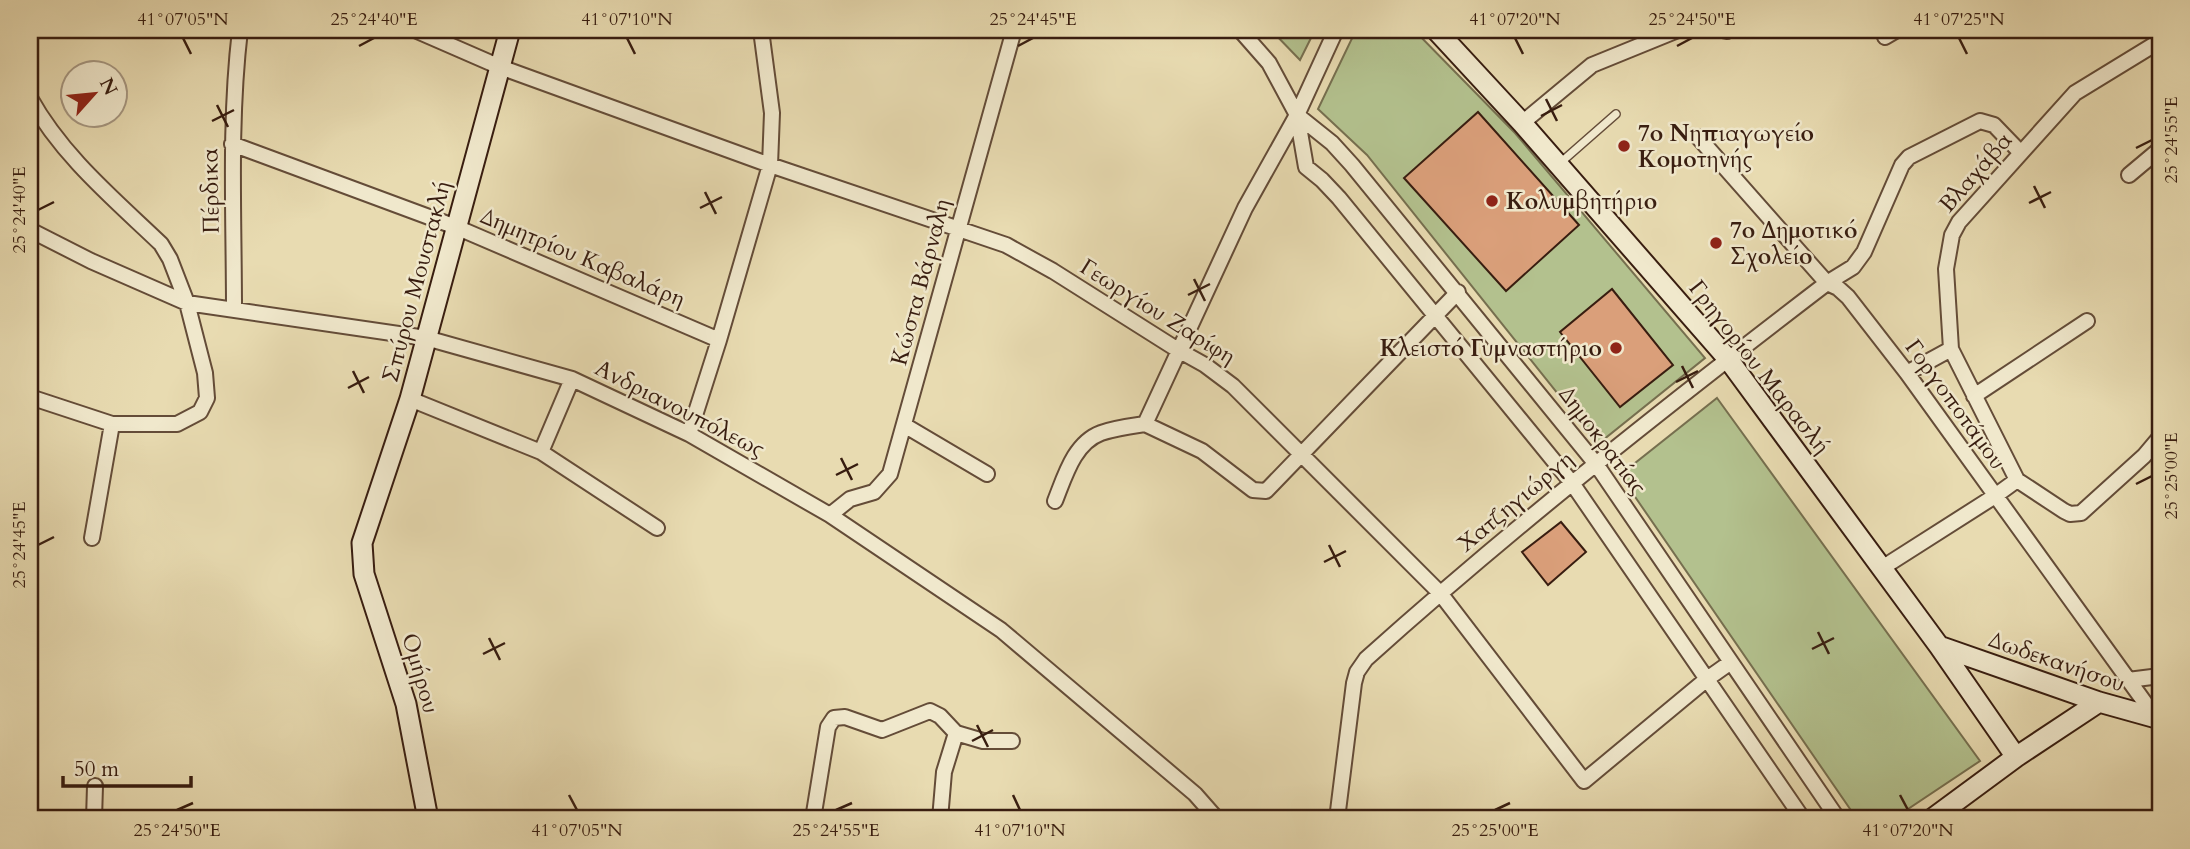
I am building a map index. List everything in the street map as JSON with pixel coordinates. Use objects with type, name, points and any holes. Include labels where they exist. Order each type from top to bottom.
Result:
[{"type":"street","name":"Πέρδικα","points":[[234,310],[232,144],[234,80],[240,30]]},
{"type":"street","name":"Γεωργίου Ζαρίφη","points":[[415,30],[500,67],[770,165],[1006,244],[1205,365],[1233,386],[1440,593],[1584,781],[1707,679]]},
{"type":"street","name":"Σπύρου Μουστακλή","points":[[362,543],[410,399],[510,30]]},
{"type":"street","points":[[689,434],[770,165],[772,116],[761,30]]},
{"type":"street","name":"Κώστα Βάρναλη","points":[[830,515],[850,499],[874,492],[890,474],[1014,30]]},
{"type":"street","name":"Δημοκρατίας","points":[[1240,30],[1269,63],[1297,115],[1306,167],[1339,198],[1572,483],[1803,819]]},
{"type":"street","points":[[1145,424],[1245,208],[1297,115],[1336,30]]},
{"type":"street","name":"Γρηγορίου Μαρασλή","points":[[1437,30],[1728,359],[1939,646],[2016,757]]},
{"type":"street","points":[[1522,123],[1592,65],[1678,30]]},
{"type":"street","name":"Βλαχάβα","points":[[2017,480],[1951,349],[1946,269],[1952,235],[1969,209],[2075,93],[2160,41]]},
{"type":"street","points":[[30,98],[60,143],[80,167],[161,244],[170,259],[187,303],[205,373],[206,398],[200,412],[177,424],[112,424],[30,397]]},
{"type":"street","name":"Δημοκρατίας","points":[[1297,115],[1332,143],[1352,165],[1596,464],[1838,819]]},
{"type":"street","name":"Χατζηγιώργη","points":[[1337,819],[1357,673],[1366,659],[1440,593],[1572,483],[1728,359],[1860,260],[1902,165],[1914,153],[1975,122],[1985,121],[1994,125],[2021,153]]},
{"type":"street","name":"Γοργοποτάμου","points":[[1698,137],[1827,284],[1838,288],[1849,297],[2158,719]]},
{"type":"street","name":"Δημητρίου Καβαλάρη","points":[[232,144],[456,228],[719,340]]},
{"type":"street","points":[[2129,175],[2160,149]]},
{"type":"street","name":"Ανδριανουπόλεως","points":[[30,230],[91,261],[187,303],[426,338],[572,380],[689,434],[830,515],[1001,630],[1195,794],[1217,819]]},
{"type":"street","points":[[1055,501],[1068,468],[1077,453],[1093,436],[1104,431],[1145,424],[1202,451],[1253,491],[1266,491],[1458,292]]},
{"type":"street","points":[[1974,396],[2087,321]]},
{"type":"street","points":[[1907,373],[1951,349]]},
{"type":"street","points":[[541,452],[572,380]]},
{"type":"street","points":[[410,399],[541,452],[657,528]]},
{"type":"street","points":[[92,538],[112,424]]},
{"type":"street","points":[[904,425],[986,474]]},
{"type":"street","points":[[1881,568],[2017,480],[2064,511],[2076,514],[2086,510],[2157,447]]},
{"type":"street","name":"Ομήρου","points":[[362,543],[364,574],[407,704],[428,819]]},
{"type":"street","name":"Δωδεκανήσου","points":[[1939,646],[2099,702],[2158,719]]},
{"type":"street","points":[[1707,679],[1731,662]]},
{"type":"street","points":[[2128,680],[2160,676]]},
{"type":"street","points":[[1932,819],[2016,757],[2099,702]]},
{"type":"street","points":[[813,819],[828,727],[834,718],[845,717],[886,730],[926,712],[933,712],[956,733],[983,741],[1013,741]]},
{"type":"street","points":[[940,819],[944,772],[956,733]]},
{"type":"street","points":[[94,819],[96,786]]},
{"type":"lane","points":[[1558,165],[1616,114]]},
{"type":"green space","points":[[1271,30],[1315,30],[1300,60]]},
{"type":"green space","points":[[1356,30],[1414,30],[1515,133],[1705,358],[1598,444],[1367,155],[1318,109]]},
{"type":"green space","points":[[1717,398],[1980,761],[1893,819],[1857,819],[1620,475]]},
{"type":"building","name":"Κολυμβητήριο","points":[[1478,112],[1579,225],[1506,291],[1404,178]]},
{"type":"building","name":"Κλειστό Γυμναστήριο","points":[[1612,289],[1673,365],[1620,407],[1560,332]]},
{"type":"building","points":[[1561,522],[1586,552],[1548,585],[1522,552]]},
{"type":"place","name":"7ο Νηπιαγωγείο Κομοτηνής","points":[[1624,146]]},
{"type":"place","name":"Κολυμβητήριο","points":[[1492,201]]},
{"type":"place","name":"7ο Δημοτικό Σχολείο","points":[[1716,243]]},
{"type":"place","name":"Κλειστό Γυμναστήριο","points":[[1616,348]]}]
